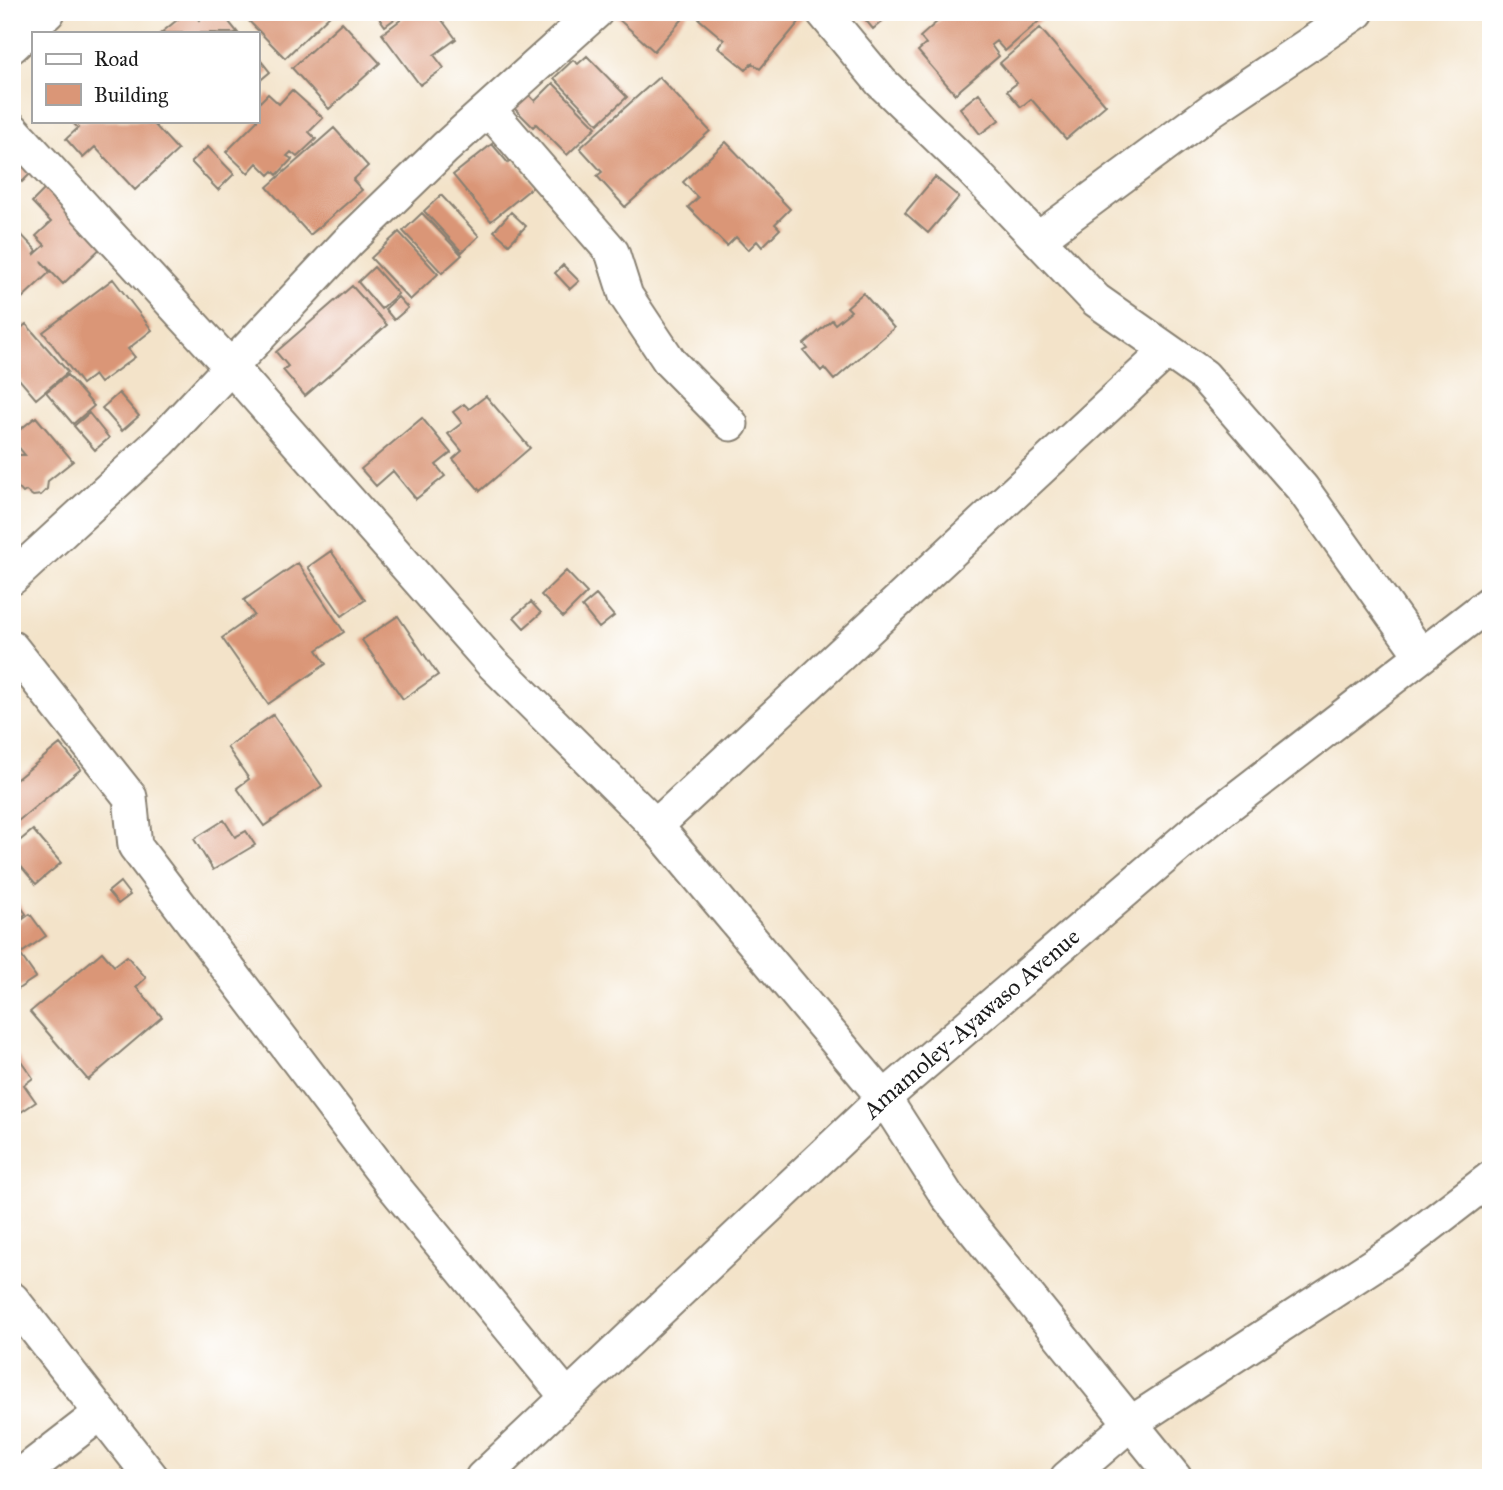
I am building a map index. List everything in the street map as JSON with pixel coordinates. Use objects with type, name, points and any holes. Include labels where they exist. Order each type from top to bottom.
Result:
[{"type":"street","points":[[12,46],[48,12]]},
{"type":"street","points":[[12,578],[160,441],[348,242],[445,148],[596,12]]},
{"type":"street","points":[[824,12],[881,82],[969,167],[1096,300],[1204,376],[1302,488],[1421,655]]},
{"type":"street","points":[[1038,239],[1213,109],[1357,12]]},
{"type":"street","points":[[489,110],[612,252],[626,296],[670,362],[731,424]]},
{"type":"street","points":[[12,129],[230,366],[491,662],[656,826],[884,1098],[947,1196],[1175,1478]]},
{"type":"street","points":[[656,826],[1167,351]]},
{"type":"street","name":"Amamoley-Ayawaso Avenue","points":[[481,1478],[884,1098],[1196,830],[1491,602]]},
{"type":"street","points":[[12,648],[130,797],[135,846],[390,1182],[567,1397]]},
{"type":"street","points":[[1067,1478],[1131,1423],[1404,1245],[1491,1178]]},
{"type":"street","points":[[12,1299],[152,1478]]},
{"type":"street","points":[[17,1478],[101,1413]]},
{"type":"building","points":[[187,12],[192,12],[199,20],[209,12],[221,12],[237,32],[162,32]]},
{"type":"building","points":[[254,12],[333,12],[285,58],[247,19]]},
{"type":"building","points":[[375,12],[404,12],[385,26]]},
{"type":"building","points":[[411,12],[436,12],[456,39],[434,55],[444,68],[420,85],[382,34]]},
{"type":"building","points":[[620,12],[689,12],[654,51],[616,17]]},
{"type":"building","points":[[704,12],[802,12],[805,15],[760,69],[752,63],[746,70],[718,47],[724,40],[699,19]]},
{"type":"building","points":[[859,12],[893,12],[873,29]]},
{"type":"building","points":[[948,12],[1043,12],[1046,15],[1005,51],[996,41],[991,45],[999,56],[955,94],[918,51],[926,44],[920,37]]},
{"type":"building","points":[[342,22],[380,63],[329,109],[292,68]]},
{"type":"building","points":[[1040,28],[1106,105],[1066,139],[1031,99],[1021,107],[1007,91],[1017,83],[1000,63]]},
{"type":"building","points":[[587,56],[627,97],[598,124],[554,78],[573,60],[578,64]]},
{"type":"building","points":[[259,58],[270,72],[259,81]]},
{"type":"building","points":[[659,77],[710,131],[625,207],[597,176],[602,172],[580,148]]},
{"type":"building","points":[[553,83],[596,127],[567,155],[536,124],[533,127],[514,108],[529,95],[535,101]]},
{"type":"building","points":[[292,90],[323,118],[309,132],[316,139],[297,157],[291,152],[287,156],[292,159],[277,175],[273,171],[269,175],[257,163],[248,173],[226,152],[259,122],[259,103],[268,94],[279,104]]},
{"type":"building","points":[[979,93],[999,120],[980,134],[960,108]]},
{"type":"building","points":[[72,122],[152,122],[178,150],[135,190],[95,147],[83,158],[66,139],[78,128]]},
{"type":"building","points":[[334,128],[368,166],[353,180],[362,190],[310,235],[267,187]]},
{"type":"building","points":[[726,142],[790,209],[775,224],[780,229],[762,247],[757,241],[748,250],[736,237],[727,246],[688,207],[698,198],[683,182]]},
{"type":"building","points":[[12,143],[37,167],[22,182],[12,172]]},
{"type":"building","points":[[492,144],[508,163],[512,159],[534,186],[491,221],[453,175]]},
{"type":"building","points":[[208,147],[234,174],[218,190],[191,162]]},
{"type":"building","points":[[935,177],[959,197],[928,233],[905,213]]},
{"type":"building","points":[[51,183],[107,242],[63,284],[41,261],[50,272],[21,299],[12,290],[12,263],[15,261],[12,258],[12,228],[37,251],[34,255],[45,245],[36,236],[51,222],[32,202]]},
{"type":"building","points":[[441,195],[479,236],[462,252],[424,211]]},
{"type":"building","points":[[511,212],[526,226],[509,244],[494,231]]},
{"type":"building","points":[[422,213],[462,255],[442,273],[403,231]]},
{"type":"building","points":[[399,232],[438,274],[410,300],[371,258]]},
{"type":"building","points":[[563,265],[579,281],[570,289],[555,273]]},
{"type":"building","points":[[374,267],[398,294],[381,309],[358,282]]},
{"type":"building","points":[[113,279],[152,330],[128,349],[135,357],[100,383],[94,375],[82,384],[43,332]]},
{"type":"building","points":[[352,286],[387,325],[305,396],[283,370],[288,366],[276,352]]},
{"type":"building","points":[[863,293],[894,328],[834,380],[824,368],[821,371],[804,351],[808,349],[804,344],[832,320],[835,324],[851,311],[847,307]]},
{"type":"building","points":[[398,297],[408,308],[394,320],[385,309]]},
{"type":"building","points":[[26,324],[68,372],[36,399],[12,371],[12,336]]},
{"type":"building","points":[[67,375],[94,406],[73,424],[46,392]]},
{"type":"building","points":[[119,393],[139,416],[122,431],[102,408]]},
{"type":"building","points":[[486,396],[530,448],[480,491],[453,459],[462,451],[448,434],[462,423],[453,412],[464,404],[469,409]]},
{"type":"building","points":[[89,413],[109,438],[95,450],[74,426]]},
{"type":"building","points":[[36,417],[73,461],[48,481],[47,489],[41,495],[33,496],[26,491],[23,493],[12,481],[12,458],[25,455],[12,436]]},
{"type":"building","points":[[422,418],[451,453],[436,465],[445,476],[416,499],[393,471],[376,486],[361,469]]},
{"type":"building","points":[[331,551],[365,600],[342,616],[308,567]]},
{"type":"building","points":[[298,563],[344,632],[317,650],[326,664],[268,704],[222,638],[254,615],[244,600]]},
{"type":"building","points":[[566,571],[587,593],[563,617],[541,595]]},
{"type":"building","points":[[596,595],[614,616],[599,628],[582,607]]},
{"type":"building","points":[[531,602],[541,613],[524,628],[514,617]]},
{"type":"building","points":[[398,616],[438,675],[403,699],[362,640]]},
{"type":"building","points":[[273,715],[322,786],[264,826],[237,788],[249,779],[227,747]]},
{"type":"building","points":[[60,744],[81,769],[12,826],[12,783]]},
{"type":"building","points":[[224,820],[235,837],[246,831],[255,845],[213,870],[194,839]]},
{"type":"building","points":[[33,830],[61,863],[36,884],[12,856],[12,847]]},
{"type":"building","points":[[120,882],[130,895],[118,904],[108,892]]},
{"type":"building","points":[[12,894],[26,914],[12,923]]},
{"type":"building","points":[[30,914],[46,936],[20,954],[36,977],[15,991],[12,986],[12,927]]},
{"type":"building","points":[[102,952],[114,966],[127,956],[146,978],[136,987],[162,1017],[88,1080],[30,1012]]},
{"type":"building","points":[[12,1048],[33,1078],[24,1085],[36,1102],[12,1118]]}]
